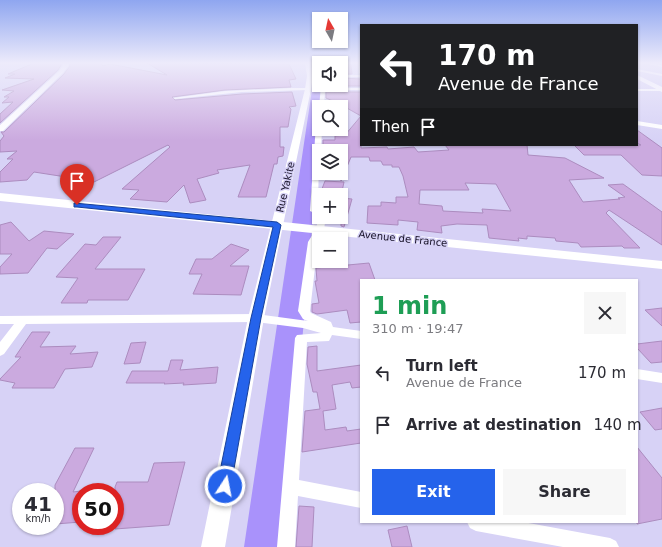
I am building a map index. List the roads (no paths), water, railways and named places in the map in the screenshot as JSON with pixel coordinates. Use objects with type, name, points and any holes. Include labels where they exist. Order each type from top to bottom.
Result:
[{"type":"main road","points":[[0,130],[44,89]]},
{"type":"main road","name":"Rue Yakite","points":[[213,547],[259,319],[317,92]]},
{"type":"main road","name":"Avenue de France","points":[[0,197],[284,225],[318,225],[662,265]]},
{"type":"street","points":[[175,98],[219,93],[298,89]]},
{"type":"street","points":[[348,89],[360,90]]},
{"type":"street","points":[[638,90],[662,90]]},
{"type":"street","points":[[638,123],[662,127]]},
{"type":"street","points":[[315,188],[318,136]]},
{"type":"street","points":[[286,547],[301,338],[325,338],[328,330],[327,325],[306,316],[304,312],[313,242],[318,225]]},
{"type":"street","points":[[0,320],[259,319],[303,324],[328,330],[360,335]]},
{"type":"street","points":[[0,351],[23,320]]},
{"type":"street","points":[[638,374],[662,378]]},
{"type":"street","points":[[291,487],[360,500]]},
{"type":"street","points":[[481,523],[610,547]]},
{"type":"waterway","points":[[264,547],[317,92]]}]
